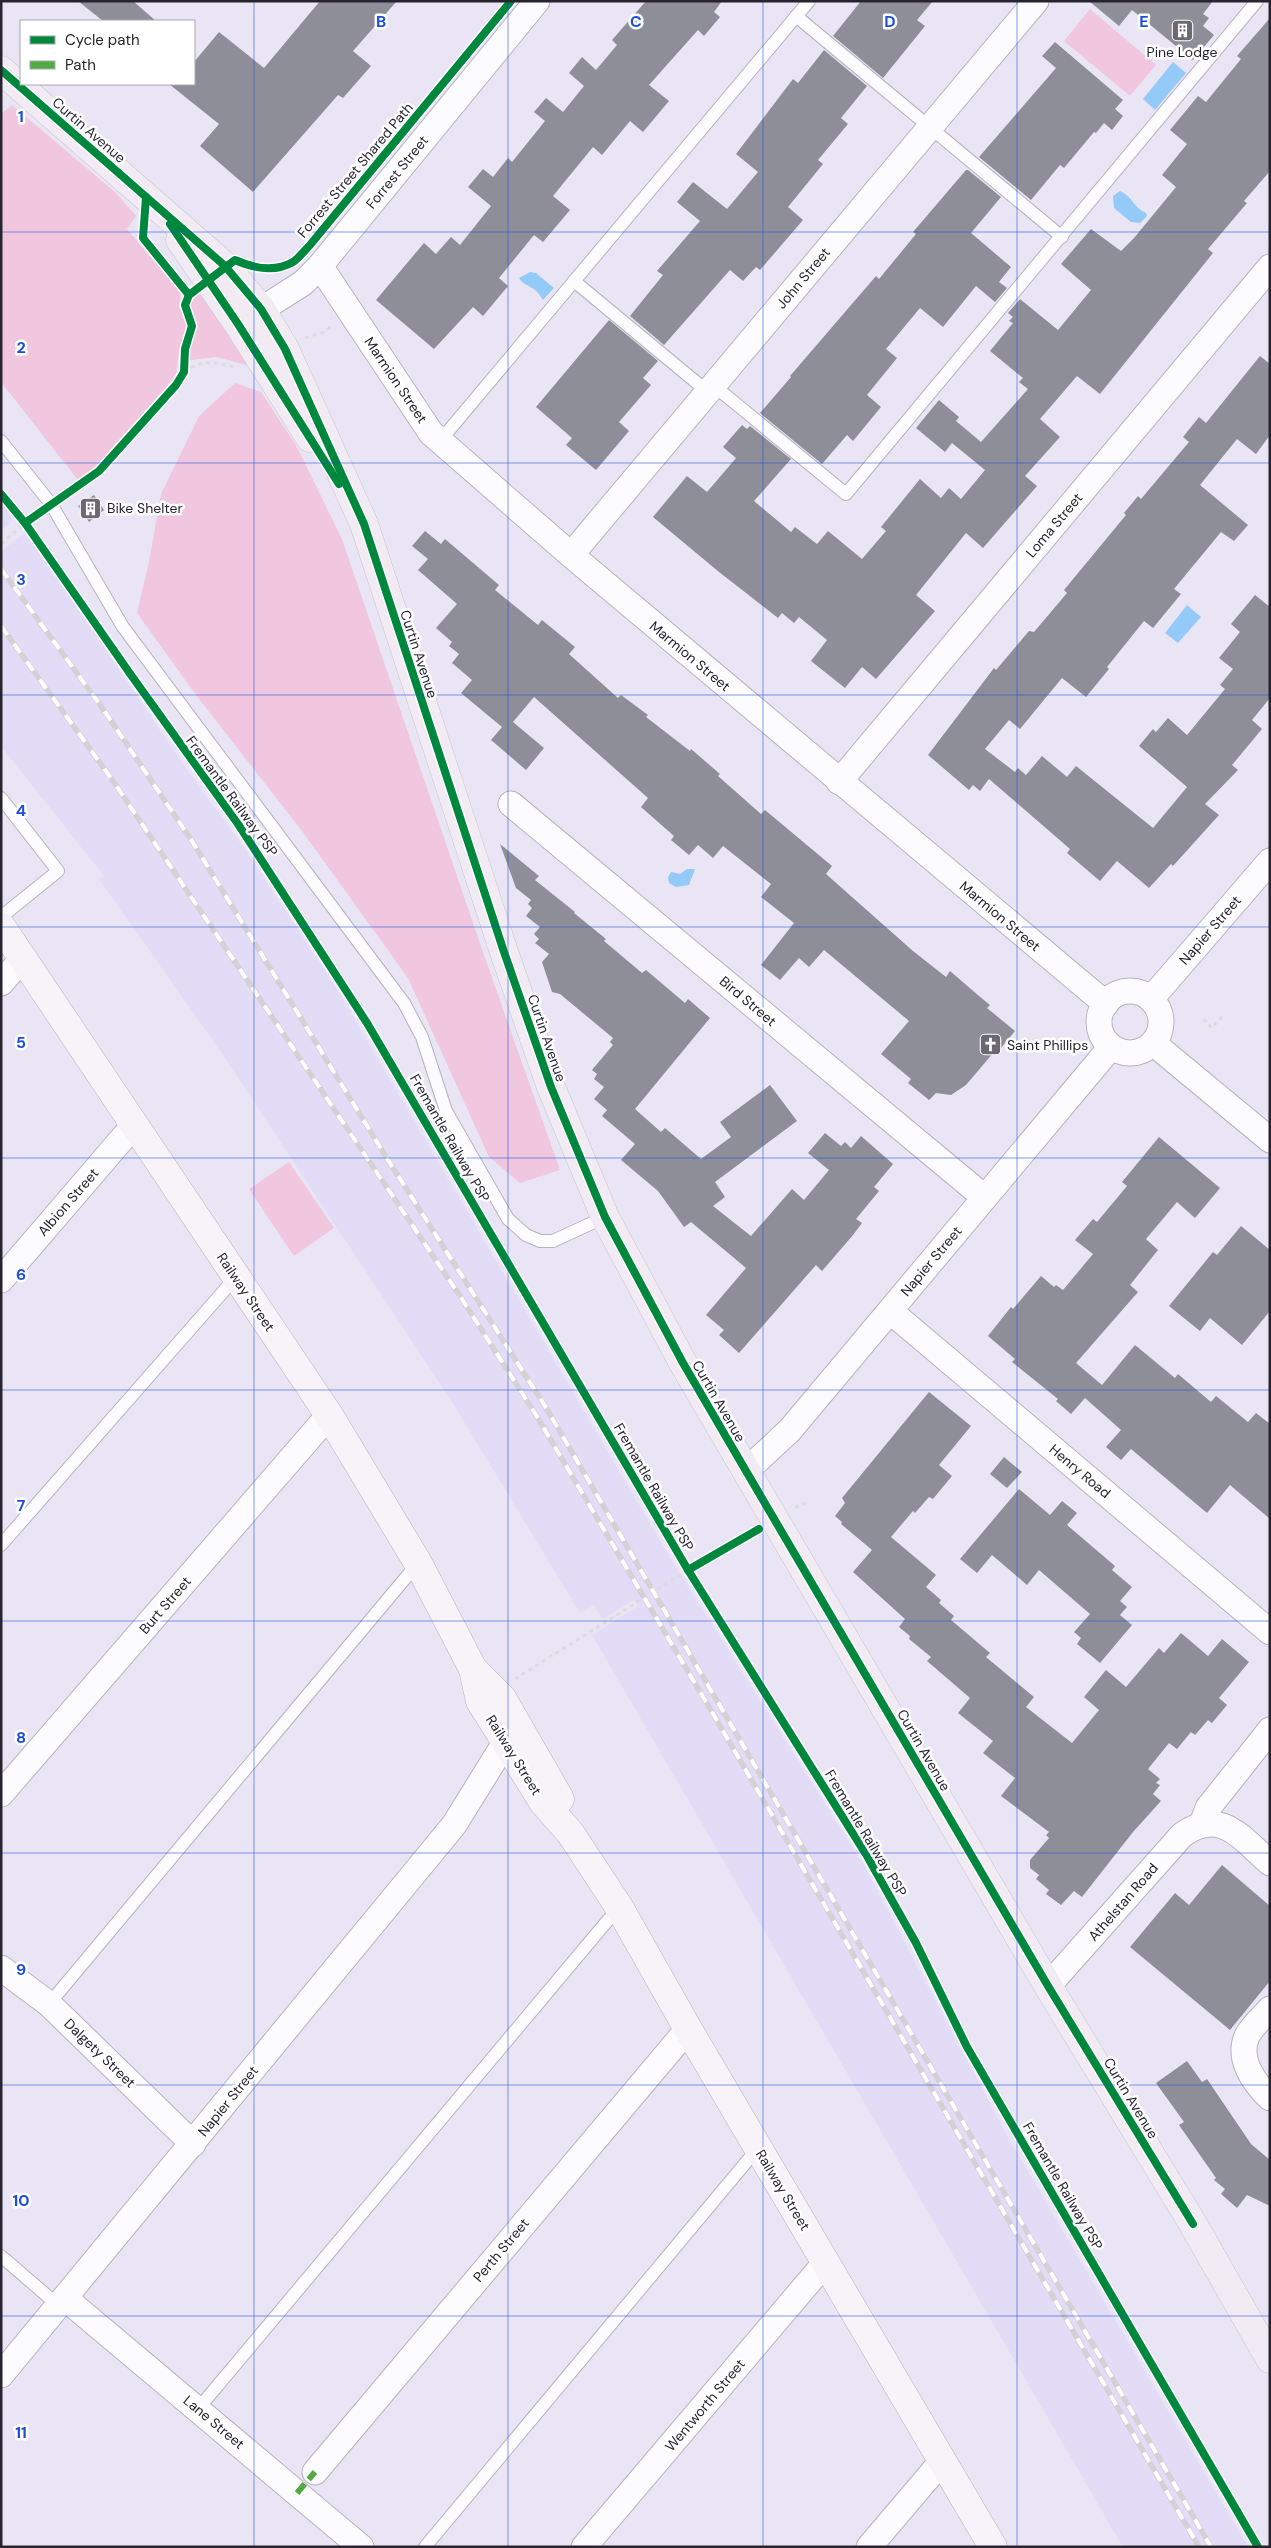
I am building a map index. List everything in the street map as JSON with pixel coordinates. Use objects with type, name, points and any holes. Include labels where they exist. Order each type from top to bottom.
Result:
[{"type":"main road","name":"Curtin Avenue","points":[[1,70],[225,266],[261,309],[285,349],[364,524],[516,988],[551,1087],[605,1217],[683,1363],[1048,1986],[1193,2224],[1270,2359]]},
{"type":"main road","name":"Curtin Avenue","points":[[160,210],[238,324],[364,524]]},
{"type":"street","name":"Forrest Street","points":[[238,324],[303,283],[320,266],[537,1]]},
{"type":"street","name":"John Street","points":[[571,556],[1036,1]]},
{"type":"street","name":"Marmion Street","points":[[320,266],[430,432],[571,556],[1106,1004]]},
{"type":"street","name":"Loma Street","points":[[839,782],[1270,267]]},
{"type":"street","name":"Bird Street","points":[[511,804],[984,1197]]},
{"type":"street","name":"Napier Street","points":[[1151,999],[1270,861]]},
{"type":"street","name":"Railway Street","points":[[1,926],[329,1415],[418,1563],[473,1669],[480,1701],[518,1743]]},
{"type":"street","points":[[1,983],[22,958]]},
{"type":"street","points":[[1126,992],[1135,992],[1151,999],[1160,1016],[1161,1026],[1153,1043],[1146,1049],[1128,1053],[1111,1047],[1101,1033],[1099,1024],[1101,1010],[1106,1004],[1117,994],[1126,992]]},
{"type":"street","points":[[1153,1043],[1270,1140]]},
{"type":"street","name":"Napier Street","points":[[746,1471],[790,1430],[1111,1047]]},
{"type":"street","name":"Albion Street","points":[[1,1280],[134,1125]]},
{"type":"street","name":"Henry Road","points":[[890,1311],[1270,1632]]},
{"type":"street","name":"Burt Street","points":[[1,1794],[329,1415]]},
{"type":"street","name":"Railway Street","points":[[473,1669],[502,1698],[518,1743],[543,1802],[572,1834],[619,1907],[688,2029],[993,2547]]},
{"type":"street","points":[[1270,1730],[1208,1808],[1214,1825],[1270,1863]]},
{"type":"street","name":"Napier Street","points":[[1,2375],[454,1825],[489,1792],[518,1743]]},
{"type":"street","name":"Athelstan Road","points":[[1048,1986],[1182,1835],[1214,1825]]},
{"type":"street","name":"Dalgety Street","points":[[1,1968],[49,2004],[193,2144]]},
{"type":"street","points":[[1270,2009],[1248,2035],[1244,2049],[1245,2063],[1270,2098]]},
{"type":"street","name":"Perth Street","points":[[315,2472],[688,2029]]},
{"type":"street","name":"Wentworth Street","points":[[584,2547],[826,2263]]},
{"type":"street","name":"Lane Street","points":[[62,2302],[198,2409],[361,2547]]},
{"type":"street","points":[[868,2547],[943,2460]]},
{"type":"lane","points":[[440,441],[809,1]]},
{"type":"lane","points":[[574,281],[702,386],[713,385],[846,494],[1257,1]]},
{"type":"lane","points":[[796,16],[1062,237]]},
{"type":"lane","points":[[1,441],[52,504],[123,627],[404,1003],[422,1037],[446,1111],[514,1227],[533,1239],[553,1242],[605,1217]]},
{"type":"lane","points":[[1,798],[58,870],[1,917]]},
{"type":"lane","points":[[1,1545],[236,1277]]},
{"type":"lane","points":[[49,2004],[418,1563]]},
{"type":"lane","points":[[198,2409],[619,1907]]},
{"type":"lane","points":[[425,2547],[758,2148]]},
{"type":"lane","points":[[1,2256],[62,2302]]},
{"type":"path","points":[[297,341],[324,332],[351,313]]},
{"type":"path","points":[[182,372],[193,366],[210,362],[228,365],[251,373],[263,364]]},
{"type":"path","points":[[1,544],[25,523],[52,504]]},
{"type":"path","points":[[19,515],[31,530]]},
{"type":"path","points":[[1203,1019],[1212,1028],[1224,1014]]},
{"type":"path","points":[[495,1691],[696,1565]]},
{"type":"shaded area","points":[[1090,9],[1156,65],[1130,96],[1064,41]]},
{"type":"shaded area","points":[[12,105],[116,193],[136,216],[127,229],[181,293],[179,306],[188,326],[178,357],[176,376],[97,465],[78,480],[1,382],[1,114]]},
{"type":"shaded area","points":[[201,293],[251,366],[216,357],[191,360],[188,357],[196,326],[189,302]]},
{"type":"shaded area","points":[[235,383],[261,392],[296,445],[342,539],[484,955],[560,1170],[520,1183],[489,1157],[408,978],[302,831],[196,695],[137,613],[149,562],[161,494],[199,416]]},
{"type":"shaded area","points":[[1,501],[14,517],[7,527],[1,529]]},
{"type":"shaded area","points":[[26,532],[183,764],[245,849],[334,984],[672,1561],[863,1864],[1008,2137],[1248,2547],[1123,2547],[592,1635],[638,1606],[636,1602],[634,1600],[603,1619],[594,1605],[580,1613],[452,1402],[223,1055],[99,879],[104,876],[1,746],[1,551]]},
{"type":"shaded area","points":[[289,1162],[334,1228],[294,1256],[249,1189]]},
{"type":"water","points":[[1173,62],[1186,73],[1155,110],[1143,99]]},
{"type":"water","points":[[1120,191],[1146,213],[1147,216],[1140,223],[1131,222],[1114,208],[1113,196]]},
{"type":"water","points":[[530,272],[536,273],[554,288],[543,300],[537,291],[519,278]]},
{"type":"water","points":[[1187,605],[1201,617],[1178,643],[1165,633]]},
{"type":"water","points":[[687,869],[695,869],[689,885],[676,887],[669,883],[668,877],[671,872],[680,874]]},
{"type":"building","points":[[78,1],[133,1],[155,20],[102,20]]},
{"type":"building","points":[[320,1],[397,1],[353,51],[371,66],[343,98],[338,95],[253,192],[200,146],[219,124],[170,85],[195,85],[195,61],[219,32],[264,68]]},
{"type":"building","points":[[646,1],[722,1],[714,12],[720,17],[704,36],[698,30],[649,85],[669,101],[643,132],[630,121],[602,155],[593,147],[553,196],[570,210],[543,242],[534,235],[499,278],[508,286],[483,316],[473,307],[434,349],[376,300],[424,243],[436,254],[451,237],[460,245],[491,206],[468,187],[483,169],[493,177],[508,158],[512,162],[545,121],[534,112],[546,98],[563,112],[584,86],[569,73],[582,57],[596,70],[617,45],[612,40]]},
{"type":"building","points":[[861,1],[933,1],[917,20],[925,26],[883,78],[833,36]]},
{"type":"building","name":"Pine Lodge","points":[[1089,1],[1213,1],[1203,14],[1209,18],[1203,26],[1214,35],[1193,60],[1132,10],[1119,26]]},
{"type":"building","points":[[1270,18],[1270,171],[1244,201],[1247,203],[1208,249],[1213,253],[1100,394],[1077,376],[1040,419],[1060,437],[1025,476],[1037,486],[983,548],[966,533],[916,595],[935,611],[876,679],[862,667],[845,688],[811,661],[827,640],[799,617],[794,623],[782,613],[778,618],[653,517],[687,476],[707,492],[736,458],[723,447],[742,425],[747,429],[750,426],[791,459],[754,501],[791,532],[795,527],[817,544],[828,531],[862,559],[886,531],[881,527],[920,479],[941,498],[949,488],[961,499],[985,470],[952,443],[945,452],[916,428],[939,400],[959,417],[956,421],[981,442],[1028,389],[1019,382],[1023,378],[990,351],[1013,323],[1009,321],[1013,317],[1008,313],[1020,299],[1058,330],[1091,290],[1061,264],[1091,229],[1121,251],[1134,238],[1176,187],[1162,175],[1187,144],[1170,130],[1198,96],[1206,102],[1241,59],[1237,56]]},
{"type":"building","points":[[1055,42],[1123,100],[1115,109],[1123,116],[1112,130],[1104,123],[1096,133],[1094,132],[1064,168],[1060,165],[1031,200],[979,157],[1056,68],[1042,56]]},
{"type":"building","points":[[824,50],[867,86],[841,118],[848,124],[818,160],[823,164],[788,207],[803,220],[760,270],[756,267],[743,281],[730,270],[664,345],[630,316],[663,275],[657,271],[700,221],[677,202],[693,182],[727,209],[758,172],[736,154],[793,79],[798,83]]},
{"type":"building","points":[[966,170],[1001,197],[971,233],[1011,267],[999,282],[1007,288],[995,302],[976,286],[943,327],[920,308],[886,349],[897,358],[867,395],[881,407],[853,441],[847,435],[822,464],[760,413],[876,276],[879,279],[916,234],[913,232]]},
{"type":"building","points":[[609,320],[658,361],[643,378],[651,385],[619,422],[629,431],[596,470],[566,445],[572,438],[536,407]]},
{"type":"building","points":[[1260,356],[1270,364],[1270,435],[1256,454],[1237,439],[1200,485],[1248,525],[1234,541],[1221,532],[1174,589],[1181,594],[1153,628],[1144,621],[1107,667],[1109,669],[1086,697],[1062,678],[1020,729],[1009,720],[985,749],[1015,772],[1018,768],[1026,775],[1042,756],[1067,777],[1076,766],[1153,828],[1187,787],[1139,746],[1153,729],[1156,732],[1168,718],[1187,735],[1225,689],[1220,685],[1233,669],[1219,658],[1240,632],[1231,624],[1255,595],[1270,607],[1270,698],[1252,720],[1262,729],[1232,765],[1238,770],[1205,804],[1219,815],[1173,866],[1171,864],[1149,888],[1117,861],[1100,881],[1067,853],[1070,849],[989,779],[980,791],[973,785],[969,790],[928,755],[994,668],[996,670],[1029,631],[1034,632],[1067,593],[1064,590],[1126,515],[1124,513],[1138,496],[1141,499],[1189,442],[1183,437],[1199,417],[1206,423]]},
{"type":"building","name":"Bike Shelter","points":[[94,495],[104,510],[89,522],[78,506]]},
{"type":"building","points":[[425,531],[441,544],[445,539],[499,585],[495,590],[538,625],[542,620],[575,647],[569,654],[618,698],[621,695],[648,715],[646,717],[690,751],[691,749],[720,774],[718,776],[761,814],[765,810],[832,866],[826,874],[913,951],[946,977],[950,971],[990,1005],[987,1008],[1015,1031],[966,1085],[951,1095],[936,1093],[929,1100],[908,1083],[911,1079],[881,1054],[909,1021],[824,950],[809,967],[799,958],[780,980],[761,965],[794,923],[761,897],[771,884],[723,846],[713,858],[698,845],[689,855],[671,840],[674,836],[641,807],[648,798],[534,697],[513,722],[544,748],[526,770],[491,740],[502,727],[461,693],[472,680],[452,663],[459,654],[449,646],[452,642],[436,628],[457,604],[418,570],[428,559],[412,546]]},
{"type":"building","points":[[500,844],[539,876],[535,880],[575,912],[606,939],[604,941],[642,973],[646,970],[685,1003],[688,999],[710,1018],[635,1109],[661,1132],[665,1128],[701,1159],[731,1137],[720,1122],[770,1085],[797,1121],[715,1182],[725,1197],[713,1206],[751,1236],[792,1189],[804,1200],[829,1170],[808,1153],[825,1133],[841,1146],[845,1142],[851,1148],[861,1136],[893,1164],[874,1187],[879,1191],[856,1219],[862,1223],[853,1235],[822,1271],[816,1265],[739,1353],[719,1335],[724,1330],[706,1315],[746,1268],[691,1222],[684,1227],[658,1191],[621,1160],[635,1144],[602,1116],[607,1110],[594,1099],[604,1087],[594,1079],[597,1074],[592,1070],[613,1045],[610,1042],[613,1038],[560,994],[552,992],[542,962],[549,954],[535,943],[539,939],[534,934],[540,927],[526,916],[532,908],[528,904],[531,900],[516,888]]},
{"type":"building","points":[[1159,1137],[1220,1188],[1195,1218],[1177,1202],[1146,1239],[1158,1250],[1130,1285],[1138,1292],[1076,1363],[1102,1385],[1135,1345],[1175,1378],[1178,1374],[1211,1402],[1216,1396],[1248,1422],[1256,1413],[1270,1424],[1270,1519],[1230,1485],[1207,1513],[1131,1449],[1121,1460],[1106,1447],[1121,1430],[1085,1398],[1071,1414],[1056,1401],[1058,1399],[1012,1362],[1015,1359],[988,1336],[1011,1307],[1013,1309],[1041,1276],[1054,1287],[1056,1285],[1063,1290],[1093,1254],[1075,1240],[1093,1219],[1097,1222],[1127,1186],[1122,1182]]},
{"type":"building","points":[[1241,1226],[1270,1250],[1270,1311],[1242,1345],[1210,1318],[1200,1331],[1169,1306],[1213,1252],[1217,1255]]},
{"type":"building","points":[[929,1392],[971,1426],[939,1465],[952,1476],[933,1499],[929,1497],[915,1513],[913,1511],[891,1537],[936,1575],[926,1587],[941,1600],[939,1603],[954,1616],[951,1620],[990,1653],[986,1657],[1034,1697],[1026,1707],[1072,1743],[1099,1710],[1084,1697],[1106,1670],[1126,1687],[1159,1648],[1164,1653],[1181,1633],[1208,1656],[1222,1639],[1249,1662],[1219,1698],[1227,1705],[1212,1723],[1208,1720],[1195,1735],[1191,1732],[1177,1749],[1169,1743],[1148,1769],[1160,1779],[1156,1783],[1160,1785],[1153,1794],[1161,1801],[1133,1832],[1082,1897],[1074,1891],[1061,1905],[1046,1894],[1049,1890],[1036,1879],[1039,1875],[1030,1868],[1030,1860],[1049,1838],[1046,1835],[1049,1832],[1001,1796],[1015,1778],[983,1753],[993,1741],[958,1713],[970,1698],[927,1661],[931,1657],[909,1639],[910,1636],[899,1627],[905,1619],[853,1572],[872,1550],[841,1524],[842,1522],[835,1516],[845,1503],[842,1498]]},
{"type":"building","points":[[1004,1457],[1022,1472],[1007,1488],[990,1474]]},
{"type":"building","points":[[1019,1489],[1050,1515],[1062,1501],[1077,1513],[1067,1525],[1115,1566],[1112,1570],[1132,1587],[1120,1601],[1127,1607],[1120,1615],[1132,1625],[1100,1663],[1077,1644],[1081,1638],[1074,1632],[1090,1614],[1039,1570],[1027,1585],[992,1555],[977,1573],[960,1559]]},
{"type":"building","points":[[1222,1865],[1270,1906],[1270,1981],[1230,2030],[1130,1947],[1175,1893],[1189,1905]]},
{"type":"building","points":[[1187,2061],[1202,2082],[1207,2079],[1251,2144],[1270,2160],[1270,2206],[1247,2195],[1237,2208],[1221,2194],[1225,2189],[1214,2180],[1216,2178],[1179,2125],[1184,2122],[1156,2083]]},
{"type":"railway","points":[[1,569],[101,706],[192,841],[388,1160],[545,1406],[1211,2547]]},
{"type":"railway","points":[[1,626],[111,778],[460,1296],[536,1415],[709,1707],[1199,2547]]},
{"type":"marked path","points":[[297,2493],[315,2472]]},
{"type":"cycle path","name":"Forrest Street Shared Path","points":[[25,523],[99,471],[176,385],[184,372],[185,349],[192,326],[185,305],[189,295],[235,260],[264,268],[278,267],[293,262],[310,245],[511,1]]},
{"type":"cycle path","points":[[1,70],[225,266],[261,309],[285,349],[364,524],[504,952],[551,1087],[605,1217],[683,1363],[746,1471],[1048,1986],[1193,2224]]},
{"type":"cycle path","points":[[146,197],[143,238],[189,295]]},
{"type":"cycle path","points":[[170,224],[238,324],[339,484]]},
{"type":"cycle path","name":"Fremantle Railway PSP","points":[[1,494],[25,523],[238,824],[367,1023],[688,1570],[867,1856],[916,1943],[967,2047],[1258,2547]]},
{"type":"cycle path","points":[[688,1570],[759,1529]]},
{"type":"place","name":"Pine Lodge","points":[[1182,30]]},
{"type":"place","name":"Bike Shelter","points":[[91,508]]},
{"type":"place","name":"Saint Phillips","points":[[991,1045]]}]
